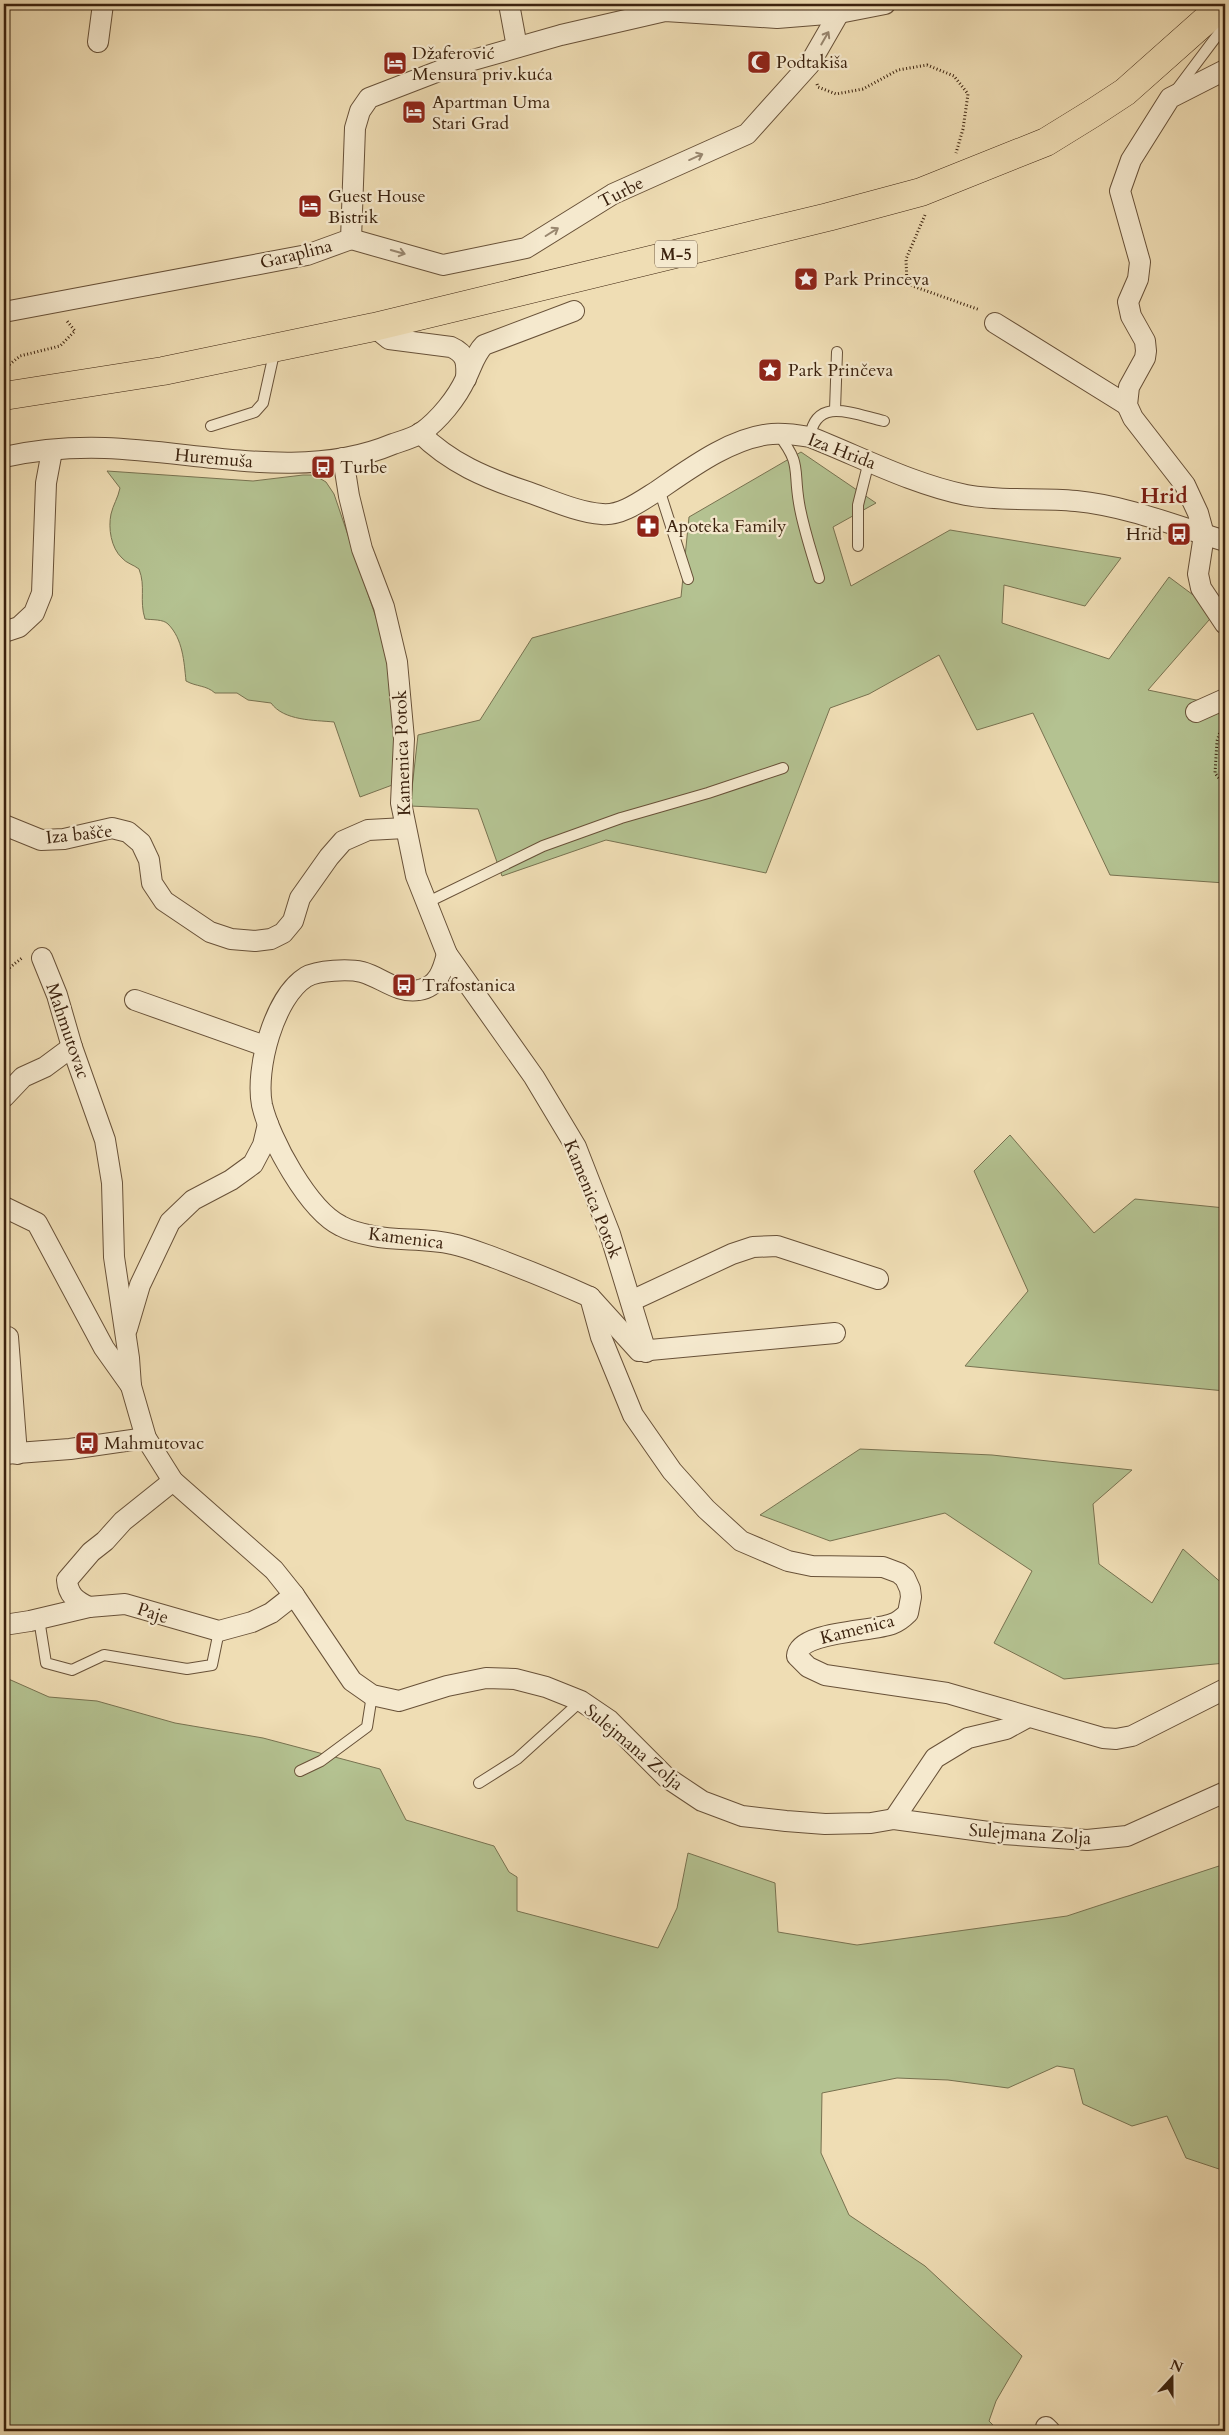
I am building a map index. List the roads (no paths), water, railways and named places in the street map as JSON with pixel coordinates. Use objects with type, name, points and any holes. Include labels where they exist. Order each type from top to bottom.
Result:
[{"type":"main road","name":"M-5","points":[[4,396],[163,371],[374,327],[828,217],[921,192],[1046,142],[1093,113],[1125,92],[1224,4]]},
{"type":"street","points":[[98,42],[103,4]]},
{"type":"street","points":[[509,4],[517,46]]},
{"type":"street","name":"Garaplina","points":[[4,312],[307,255],[351,239],[355,128],[360,111],[369,98],[452,66],[517,46],[665,11],[777,18],[839,13],[885,4]]},
{"type":"street","name":"Turbe","points":[[351,239],[443,265],[526,248],[614,194],[747,134],[809,65],[839,13]]},
{"type":"street","points":[[1225,70],[1170,98],[1131,160],[1120,191],[1140,262],[1138,279],[1128,302],[1131,316],[1145,341],[1146,351],[1145,358],[1129,387],[1127,404],[1133,418],[1185,485],[1198,513],[1204,535],[1198,574],[1201,588],[1225,624]]},
{"type":"street","points":[[420,433],[444,410],[466,379],[479,350],[484,345],[574,312]]},
{"type":"street","points":[[995,323],[1127,404]]},
{"type":"street","points":[[374,327],[389,339],[451,346],[460,351],[466,363],[466,379]]},
{"type":"street","name":"Huremuša","points":[[4,457],[79,447],[107,448],[225,461],[267,462],[343,458],[365,455],[420,433]]},
{"type":"street","name":"Iza Hrida","points":[[420,433],[453,461],[500,483],[603,515],[622,511],[711,456],[742,442],[778,434],[810,437],[915,480],[966,495],[1000,500],[1078,501],[1131,512],[1225,541]]},
{"type":"street","points":[[4,632],[19,627],[34,614],[42,593],[46,483],[52,451]]},
{"type":"street","name":"Kamenica Potok","points":[[343,458],[349,496],[362,549],[384,607],[398,662],[404,739],[401,803],[416,876],[447,954],[534,1077],[576,1148],[610,1234],[646,1352]]},
{"type":"street","points":[[1196,712],[1225,699]]},
{"type":"street","name":"Iza bašče","points":[[4,825],[41,840],[64,839],[112,828],[128,832],[141,842],[149,860],[152,883],[164,901],[210,932],[231,939],[255,941],[271,939],[283,934],[293,921],[300,898],[329,857],[343,842],[368,830],[405,828]]},
{"type":"street","name":"Kamenica","points":[[447,954],[442,975],[430,986],[418,990],[391,986],[363,972],[337,970],[307,977],[292,993],[274,1022],[265,1046],[260,1079],[262,1103],[268,1124],[310,1201],[340,1226],[374,1236],[418,1238],[454,1244],[537,1274],[590,1297],[632,1346],[639,1351],[646,1352]]},
{"type":"street","name":"Mahmutovac","points":[[42,958],[58,995],[72,1048],[105,1140],[112,1184],[114,1257],[126,1336],[131,1386],[146,1438],[173,1481],[231,1530],[274,1570],[294,1595]]},
{"type":"street","points":[[135,1000],[265,1046]]},
{"type":"street","points":[[4,1097],[23,1077],[45,1067],[72,1048]]},
{"type":"street","name":"Kamenica","points":[[126,1336],[140,1285],[170,1222],[193,1200],[231,1180],[253,1164],[263,1145],[268,1124]]},
{"type":"street","points":[[4,1206],[37,1223],[104,1348],[131,1386]]},
{"type":"street","points":[[630,1301],[732,1254],[754,1248],[777,1246],[878,1279]]},
{"type":"street","name":"Kamenica","points":[[590,1297],[602,1337],[633,1415],[672,1471],[706,1509],[741,1541],[788,1561],[812,1566],[883,1567],[899,1573],[905,1578],[911,1597],[908,1613],[902,1618],[890,1625],[813,1640],[798,1650],[797,1656],[802,1663],[825,1675],[947,1693],[1074,1731],[1116,1739],[1132,1736],[1225,1690]]},
{"type":"street","points":[[646,1352],[835,1333]]},
{"type":"street","points":[[8,1337],[10,1454],[146,1438]]},
{"type":"street","points":[[89,1607],[76,1601],[68,1590],[67,1580],[91,1552],[105,1541],[123,1521],[173,1481]]},
{"type":"street","points":[[219,1631],[252,1622],[271,1613],[294,1595]]},
{"type":"street","name":"Sulejmana Zolja","points":[[294,1595],[352,1681],[372,1695],[398,1701],[447,1686],[486,1678],[515,1679],[546,1687],[581,1701],[609,1720],[666,1777],[702,1801],[742,1816],[825,1824],[871,1823],[894,1819],[1003,1834],[1087,1840],[1128,1836],[1225,1792]]},
{"type":"street","name":"Paje","points":[[4,1625],[89,1607],[125,1604],[219,1631]]},
{"type":"street","points":[[894,1819],[935,1758],[968,1738],[1006,1729],[1028,1717]]},
{"type":"lane","points":[[1170,98],[1225,25]]},
{"type":"lane","points":[[211,426],[255,412],[263,403],[275,348]]},
{"type":"lane","points":[[835,410],[837,352]]},
{"type":"lane","points":[[810,437],[812,424],[819,414],[835,410],[884,421]]},
{"type":"lane","points":[[778,434],[792,452],[796,461],[799,504],[819,578]]},
{"type":"lane","points":[[858,546],[858,505],[869,461]]},
{"type":"lane","points":[[659,489],[688,579]]},
{"type":"lane","points":[[426,903],[442,897],[543,846],[621,818],[708,793],[783,768]]},
{"type":"lane","points":[[39,1619],[46,1663],[72,1670],[104,1656],[187,1669],[212,1665],[219,1631]]},
{"type":"lane","points":[[300,1771],[321,1760],[367,1727],[372,1695]]},
{"type":"lane","points":[[479,1783],[517,1759],[581,1701]]},
{"type":"place","name":"Podtakiša","points":[[759,62]]},
{"type":"place","name":"Džaferović Mensura priv.kuća","points":[[395,63]]},
{"type":"place","name":"Apartman Uma Stari Grad","points":[[414,112]]},
{"type":"place","name":"Guest House Bistrik","points":[[310,206]]},
{"type":"place","name":"Park Princeva","points":[[806,279]]},
{"type":"place","name":"Park Prinčeva","points":[[770,370]]},
{"type":"place","name":"Turbe","points":[[323,467]]},
{"type":"place","name":"Apoteka Family","points":[[648,526]]},
{"type":"place","name":"Hrid","points":[[1179,534]]},
{"type":"place","name":"Trafostanica","points":[[404,985]]},
{"type":"place","name":"Mahmutovac","points":[[87,1443]]},
{"type":"district","name":"Hrid","points":[[1164,495]]}]
